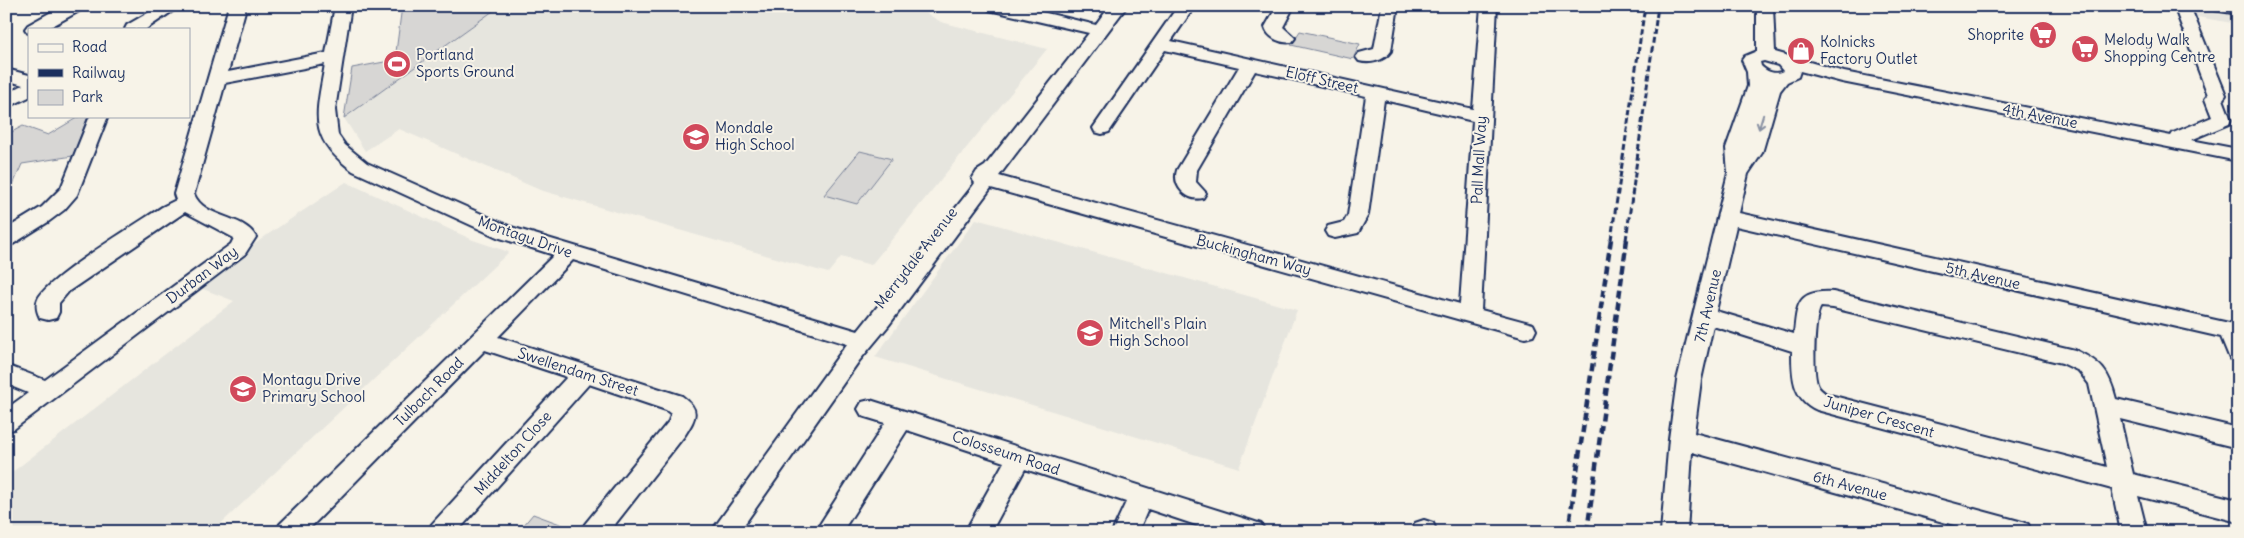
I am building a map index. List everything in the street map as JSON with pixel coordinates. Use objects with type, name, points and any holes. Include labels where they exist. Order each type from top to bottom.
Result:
[{"type":"street","points":[[36,28],[75,6]]},
{"type":"street","points":[[135,28],[172,6]]},
{"type":"street","points":[[48,312],[48,301],[61,286],[169,212],[186,203],[184,194],[237,12],[236,6]]},
{"type":"street","name":"Montagu Drive","points":[[343,6],[326,110],[326,121],[329,135],[338,149],[360,167],[384,180],[504,232],[857,345]]},
{"type":"street","points":[[995,6],[1028,10],[1100,31]]},
{"type":"street","name":"Merrydale Avenue","points":[[724,532],[857,345],[1119,6]]},
{"type":"street","points":[[1102,128],[1188,6]]},
{"type":"street","points":[[1286,6],[1274,27],[1275,31],[1286,38]]},
{"type":"street","points":[[1365,57],[1374,56],[1382,51],[1390,6]]},
{"type":"street","name":"Pall Mall Way","points":[[1470,314],[1489,6]]},
{"type":"street","name":"7th Avenue","points":[[1674,532],[1681,439],[1690,380],[1738,174],[1736,148],[1757,86],[1761,64],[1766,6]]},
{"type":"street","points":[[2180,137],[2222,120],[2214,99],[2217,95],[2182,6]]},
{"type":"street","points":[[2220,6],[2238,9]]},
{"type":"street","name":"Eloff Street","points":[[1161,44],[1482,117]]},
{"type":"street","points":[[218,79],[336,57]]},
{"type":"street","points":[[1196,193],[1186,183],[1184,178],[1187,170],[1250,64]]},
{"type":"street","name":"4th Avenue","points":[[1761,64],[1785,72],[1842,77],[2238,155]]},
{"type":"street","name":"7th Avenue","points":[[1738,174],[1752,153],[1771,90],[1785,72]]},
{"type":"street","points":[[6,74],[28,81]]},
{"type":"street","points":[[6,102],[28,90]]},
{"type":"street","points":[[1335,231],[1351,228],[1358,215],[1376,92]]},
{"type":"street","points":[[6,239],[45,214],[64,198],[70,190],[98,118]]},
{"type":"street","name":"Buckingham Way","points":[[989,175],[997,183],[1526,330]]},
{"type":"street","name":"Durban Way","points":[[6,422],[232,254],[244,242],[246,237],[238,231],[186,203]]},
{"type":"street","name":"5th Avenue","points":[[1728,217],[2234,332]]},
{"type":"street","name":"Tulbach Road","points":[[289,532],[569,252]]},
{"type":"street","name":"Juniper Crescent","points":[[2107,406],[2100,381],[2095,372],[2087,365],[2067,356],[1823,298],[1812,301],[1809,304],[1804,346],[1805,384],[1807,390],[1821,402],[2238,510]]},
{"type":"street","points":[[1706,316],[1804,346]]},
{"type":"street","points":[[2234,332],[2238,353]]},
{"type":"street","name":"Swellendam Street","points":[[482,340],[674,403],[682,408],[684,414],[677,428],[594,532]]},
{"type":"street","points":[[6,374],[47,391]]},
{"type":"street","name":"Middelton Close","points":[[441,532],[584,374]]},
{"type":"street","points":[[2134,532],[2107,406],[2238,438]]},
{"type":"street","name":"Colosseum Road","points":[[870,410],[1252,532]]},
{"type":"street","points":[[828,532],[901,419]]},
{"type":"street","name":"6th Avenue","points":[[1681,439],[2019,532]]},
{"type":"street","points":[[978,532],[1019,457]]},
{"type":"street","points":[[1126,532],[1141,496]]},
{"type":"shaded area","name":"Mondale High School","points":[[500,6],[914,6],[941,22],[1047,49],[871,265],[841,257],[828,273],[540,190],[399,129],[365,151],[344,118]]},
{"type":"shaded area","points":[[2187,6],[2210,6],[2238,11],[2238,24],[2192,16]]},
{"type":"shaded area","name":"Montagu Drive Primary School","points":[[346,182],[473,240],[509,252],[212,532],[6,532],[6,477],[234,301],[198,287],[267,235]]},
{"type":"shaded area","name":"Mitchell's Plain High School","points":[[976,219],[1297,310],[1239,468],[875,357]]},
{"type":"green space","name":"Portland Sports Ground","points":[[402,6],[500,6],[344,118],[352,68],[395,60]]},
{"type":"green space","points":[[1300,31],[1360,44],[1353,59],[1291,45]]},
{"type":"green space","points":[[77,118],[87,118],[73,156],[22,164],[6,201],[6,135],[23,126],[48,135]]},
{"type":"green space","points":[[860,151],[892,159],[857,204],[824,195]]},
{"type":"green space","points":[[533,514],[579,531],[518,532]]},
{"type":"railway","points":[[1611,240],[1645,6]]},
{"type":"railway","points":[[1626,240],[1658,6]]},
{"type":"railway","points":[[1568,532],[1611,239]]},
{"type":"railway","points":[[1587,532],[1627,239]]},
{"type":"place","name":"Shoprite","points":[[2043,35]]},
{"type":"place","name":"Melody Walk Shopping Centre","points":[[2085,49]]},
{"type":"place","name":"Kolnicks Factory Outlet","points":[[1801,51]]},
{"type":"place","name":"Portland Sports Ground","points":[[397,64]]},
{"type":"place","name":"Mondale High School","points":[[696,137]]},
{"type":"place","name":"Mitchell's Plain High School","points":[[1090,333]]},
{"type":"place","name":"Montagu Drive Primary School","points":[[243,389]]}]
